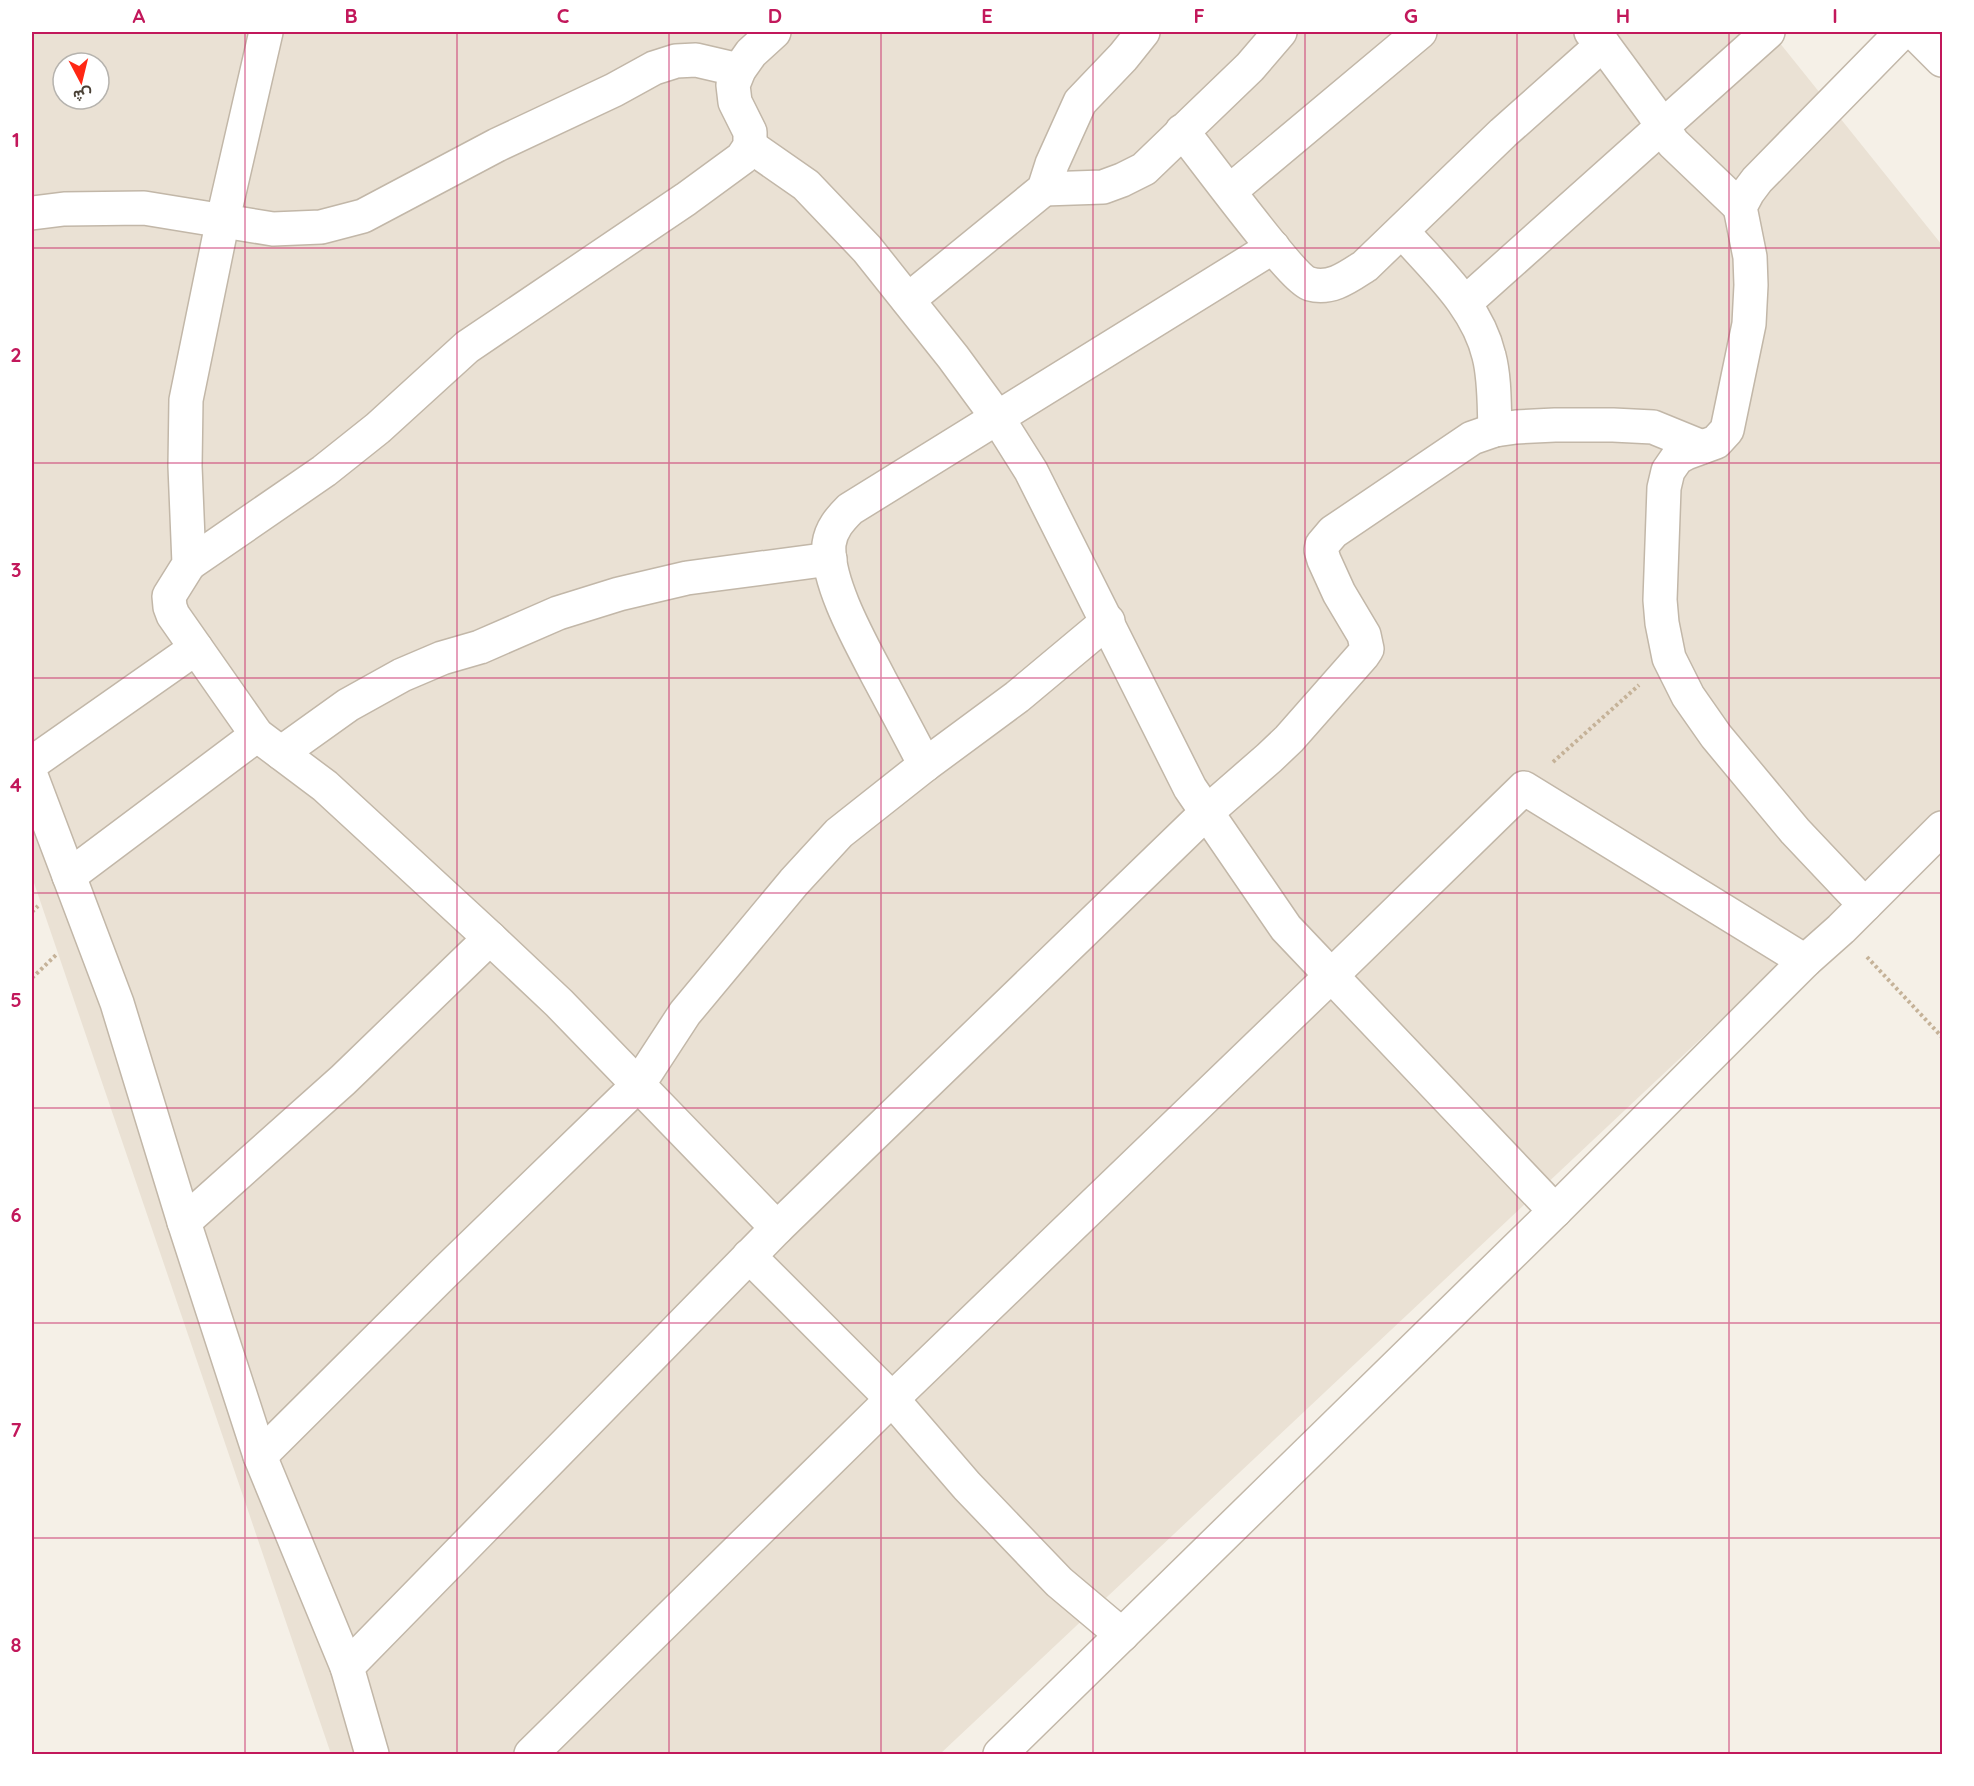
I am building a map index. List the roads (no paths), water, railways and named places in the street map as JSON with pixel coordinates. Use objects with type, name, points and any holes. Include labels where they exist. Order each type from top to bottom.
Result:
[{"type":"street","points":[[189,564],[186,400],[222,219],[266,32]]},
{"type":"street","points":[[774,32],[751,53],[739,70],[733,85],[735,102],[750,132],[750,146],[742,158],[686,199],[467,347],[378,428],[333,464],[189,564],[169,596],[170,607],[196,648],[269,744],[325,786],[559,1003],[777,1228]]},
{"type":"street","points":[[908,300],[1044,189],[1052,164],[1080,102],[1123,57],[1143,32]]},
{"type":"street","points":[[1044,189],[1103,187],[1144,169],[1250,67],[1280,32]]},
{"type":"street","points":[[1230,191],[1420,32]]},
{"type":"street","points":[[1465,303],[1661,125],[1768,32]]},
{"type":"street","points":[[1740,207],[1757,180],[1902,32]]},
{"type":"street","points":[[1914,32],[1942,60]]},
{"type":"street","points":[[1182,131],[1273,247],[1306,283],[1323,287],[1343,280],[1365,266],[1503,133],[1597,38],[1673,143],[1740,207],[1750,257],[1749,324],[1727,430],[1716,442],[1677,458],[1668,471],[1664,488],[1660,600],[1668,658],[1688,696],[1716,736],[1795,831],[1865,905]]},
{"type":"street","points":[[32,213],[64,208],[144,208],[273,229],[321,227],[363,216],[497,145],[614,90],[654,68],[676,61],[696,60],[739,70]]},
{"type":"street","points":[[750,146],[806,185],[867,249],[997,417],[1031,471],[1190,788],[1286,928],[1396,1046],[1556,1211]]},
{"type":"street","points":[[1402,231],[1465,303],[1478,324],[1490,358],[1495,430]]},
{"type":"street","points":[[925,765],[856,633],[836,586],[829,542],[836,522],[850,509],[1273,247]]},
{"type":"street","points":[[347,1667],[777,1228],[1207,812],[1269,758],[1367,649],[1364,635],[1338,593],[1321,550],[1322,544],[1341,525],[1472,438],[1495,430],[1555,425],[1653,427],[1702,447]]},
{"type":"street","points":[[69,876],[269,744],[402,675],[442,657],[480,646],[558,614],[619,594],[687,578],[830,559]]},
{"type":"street","points":[[260,1456],[435,1281],[638,1085],[685,1013],[794,882],[839,833],[925,765],[1017,697],[1108,621]]},
{"type":"street","points":[[32,763],[196,648]]},
{"type":"street","points":[[32,778],[117,1003],[184,1222],[260,1456],[347,1667],[372,1755]]},
{"type":"street","points":[[531,1755],[892,1399],[1524,788],[1805,961]]},
{"type":"street","points":[[1000,1755],[1556,1211],[1805,961],[1841,929],[1942,828]]},
{"type":"street","points":[[184,1222],[343,1080],[490,938]]},
{"type":"street","points":[[749,1256],[892,1399],[967,1486],[1059,1582],[1122,1635]]}]
